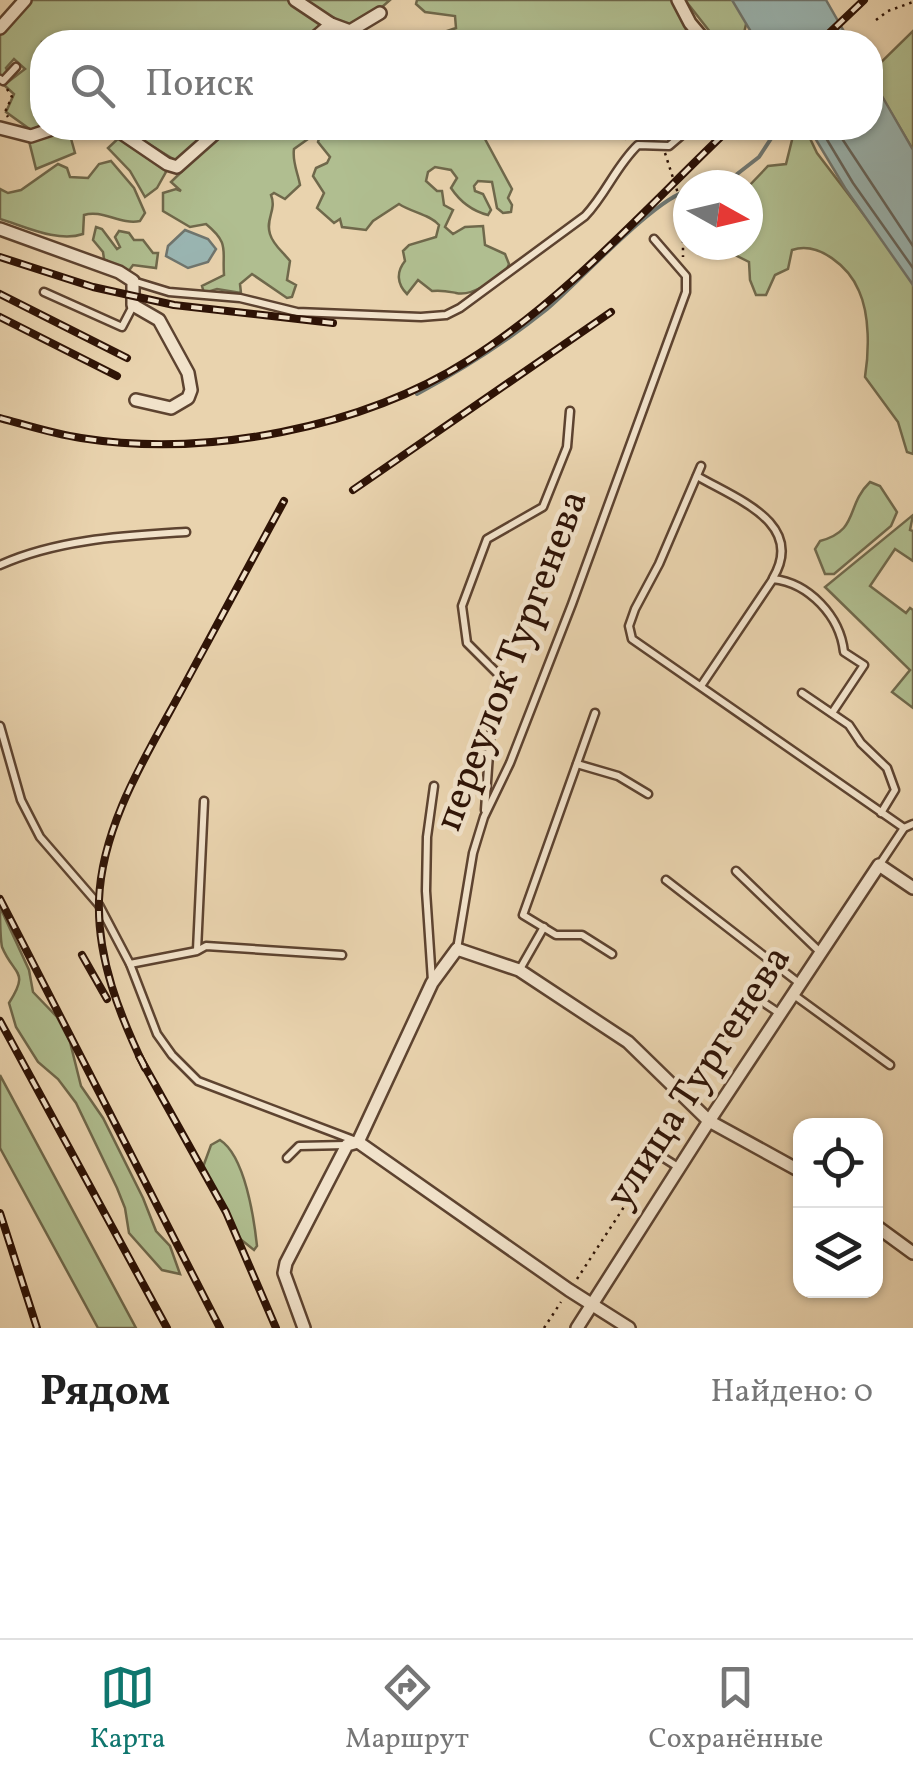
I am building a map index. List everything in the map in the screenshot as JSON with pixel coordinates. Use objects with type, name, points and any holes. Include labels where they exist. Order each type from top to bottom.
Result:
[{"type":"street","points":[[0,28],[25,0]]},
{"type":"street","points":[[295,0],[346,30]]},
{"type":"street","points":[[678,0],[696,30]]},
{"type":"street","points":[[354,30],[380,14]]},
{"type":"street","points":[[325,30],[332,24]]},
{"type":"street","points":[[132,140],[177,167],[207,140]]},
{"type":"street","points":[[0,229],[119,272],[132,281],[133,305],[160,320],[188,373],[192,390],[188,398],[171,408],[136,400]]},
{"type":"street","points":[[879,865],[913,888]]},
{"type":"street","name":"улица Тургенева","points":[[577,1328],[879,865]]},
{"type":"street","points":[[457,949],[520,970],[628,1042],[709,1121],[793,1167]]},
{"type":"street","name":"переулок Тургенева","points":[[304,1328],[284,1273],[286,1263],[352,1143],[432,983],[457,949]]},
{"type":"street","points":[[352,1143],[629,1328]]},
{"type":"street","points":[[883,1231],[913,1253]]},
{"type":"lane","points":[[2,80],[16,66]]},
{"type":"lane","points":[[132,281],[169,292],[240,298],[297,312],[422,317],[446,314],[460,308],[584,216],[595,205],[622,159],[638,145],[663,147],[673,140]]},
{"type":"lane","points":[[654,239],[682,269]]},
{"type":"lane","name":"переулок Тургенева","points":[[457,949],[473,853],[484,817],[510,762],[632,444],[686,292],[688,283],[682,269]]},
{"type":"lane","points":[[44,292],[122,327],[133,305]]},
{"type":"lane","points":[[484,817],[490,740],[502,678],[467,643],[462,606],[487,539],[544,507],[567,447],[570,411]]},
{"type":"lane","points":[[702,466],[635,609],[629,632],[632,639],[904,828]]},
{"type":"lane","points":[[697,476],[770,522],[783,544],[782,563],[773,579],[700,686]]},
{"type":"lane","points":[[0,565],[31,551],[125,536],[186,532]]},
{"type":"lane","points":[[773,579],[800,585],[813,595],[842,636],[844,652],[864,666],[832,714]]},
{"type":"lane","points":[[802,694],[849,726],[860,743],[887,768],[895,790],[882,813]]},
{"type":"lane","points":[[595,713],[524,915],[556,935],[582,935],[612,954]]},
{"type":"lane","points":[[0,726],[22,800],[40,836],[99,905],[130,964],[158,1034],[198,1082],[352,1143]]},
{"type":"lane","points":[[577,764],[618,776],[648,794]]},
{"type":"lane","points":[[432,983],[426,892],[427,837],[434,786]]},
{"type":"lane","points":[[197,951],[204,801]]},
{"type":"lane","points":[[879,865],[904,828],[913,824]]},
{"type":"lane","points":[[736,871],[821,953]]},
{"type":"lane","points":[[666,880],[890,1065]]},
{"type":"lane","points":[[520,970],[544,928]]},
{"type":"lane","points":[[130,964],[206,946],[342,955]]},
{"type":"lane","points":[[758,998],[780,1013]]},
{"type":"lane","points":[[288,1158],[299,1146],[352,1143]]},
{"type":"lane","points":[[657,1154],[679,1168]]},
{"type":"path","points":[[876,20],[913,2]]},
{"type":"path","points":[[367,23],[374,30]]},
{"type":"path","points":[[2,80],[12,94],[5,112],[6,130]]},
{"type":"path","points":[[626,140],[638,145]]},
{"type":"path","points":[[663,147],[683,209],[682,269]]},
{"type":"path","points":[[544,1328],[657,1154]]},
{"type":"green space","points":[[31,0],[290,0],[322,24],[316,30],[30,30],[30,129],[6,112],[14,94],[4,85],[25,69],[14,59],[6,68],[8,72],[0,75],[0,33]]},
{"type":"green space","points":[[302,0],[390,0],[366,21],[349,28]]},
{"type":"green space","points":[[417,0],[673,0],[688,29],[450,30],[456,28],[455,16],[425,12],[416,4]]},
{"type":"green space","points":[[685,0],[735,0],[747,20],[745,30],[709,30]]},
{"type":"green space","points":[[913,31],[913,150],[883,99],[883,60]]},
{"type":"green space","points":[[71,140],[75,153],[36,169],[29,141]]},
{"type":"green space","points":[[117,140],[128,140],[167,170],[157,188],[145,197],[130,171],[108,148]]},
{"type":"green space","points":[[142,140],[201,140],[178,162]]},
{"type":"green space","points":[[214,140],[307,140],[294,149],[300,185],[285,199],[271,195],[269,229],[273,242],[290,261],[287,280],[296,285],[292,297],[287,298],[252,274],[240,284],[241,293],[217,289],[204,293],[202,286],[224,275],[222,242],[206,224],[190,227],[163,211],[163,193],[181,191],[171,182]]},
{"type":"green space","points":[[485,140],[512,189],[508,198],[511,212],[503,213],[497,208],[492,182],[478,181],[474,186],[491,210],[488,215],[467,206],[455,193],[451,188],[457,178],[451,170],[435,167],[428,172],[426,181],[442,191],[444,205],[453,210],[445,227],[453,234],[465,227],[483,226],[485,245],[505,254],[507,269],[463,294],[432,291],[418,280],[407,294],[399,278],[405,261],[403,251],[409,245],[436,237],[439,225],[399,204],[366,230],[342,227],[340,219],[334,223],[317,208],[324,193],[313,176],[316,168],[330,157],[318,142]]},
{"type":"green space","points":[[792,140],[811,140],[913,279],[913,454],[907,452],[898,422],[865,377],[865,311],[859,291],[841,265],[812,249],[792,250],[788,269],[775,275],[766,295],[756,295],[749,262],[745,260],[763,260],[763,171],[768,166],[786,164]]},
{"type":"green space","points":[[111,161],[134,188],[145,213],[140,221],[84,215],[83,234],[63,236],[0,219],[0,189],[8,193],[21,190],[58,164],[67,168],[70,177],[88,178],[99,164]]},
{"type":"green space","points":[[96,227],[117,249],[120,247],[115,237],[119,231],[129,233],[134,240],[143,240],[153,253],[158,253],[156,268],[133,265],[128,272],[104,259],[93,240]]},
{"type":"green space","points":[[870,482],[880,486],[897,512],[891,526],[834,574],[825,574],[815,549],[820,541],[847,524]]},
{"type":"green space","points":[[913,515],[913,561],[895,549],[870,586],[906,613],[910,608],[913,610],[913,708],[892,692],[910,670],[825,587]]},
{"type":"green space","points":[[0,907],[29,970],[33,992],[57,1017],[70,1042],[81,1086],[103,1118],[156,1231],[170,1246],[180,1274],[162,1270],[129,1233],[117,1188],[76,1103],[58,1079],[38,1062],[16,1027],[9,1003],[19,978],[2,947]]},
{"type":"green space","points":[[0,1075],[136,1328],[98,1328],[0,1148]]},
{"type":"green space","points":[[220,1140],[236,1159],[247,1188],[257,1246],[254,1250],[239,1238],[203,1167],[211,1145]]},
{"type":"water","points":[[732,0],[826,0],[843,30],[750,30]]},
{"type":"water","points":[[883,98],[913,150],[913,285],[816,140],[883,140]]},
{"type":"water","points":[[185,230],[208,239],[216,249],[208,262],[188,268],[166,256],[168,246]]},
{"type":"waterway","points":[[742,170],[759,157],[770,140]]},
{"type":"waterway","points":[[417,394],[532,321],[637,224],[673,198]]},
{"type":"railway","points":[[833,30],[864,0]]},
{"type":"railway","points":[[0,418],[81,438],[179,444],[282,432],[381,404],[469,360],[539,309],[605,251],[718,140]]},
{"type":"railway","points":[[0,257],[93,287],[174,305],[333,323]]},
{"type":"railway","points":[[0,294],[127,358]]},
{"type":"railway","points":[[353,490],[611,312]]},
{"type":"railway","points":[[0,317],[117,376]]},
{"type":"railway","points":[[145,1068],[119,1008],[106,965],[99,922],[102,871],[118,815],[143,760],[284,501]]},
{"type":"railway","points":[[0,899],[220,1328]]},
{"type":"railway","points":[[82,955],[107,999]]},
{"type":"railway","points":[[0,1021],[167,1328]]},
{"type":"railway","points":[[139,1056],[226,1212],[276,1328]]},
{"type":"railway","points":[[0,1213],[37,1328]]}]
